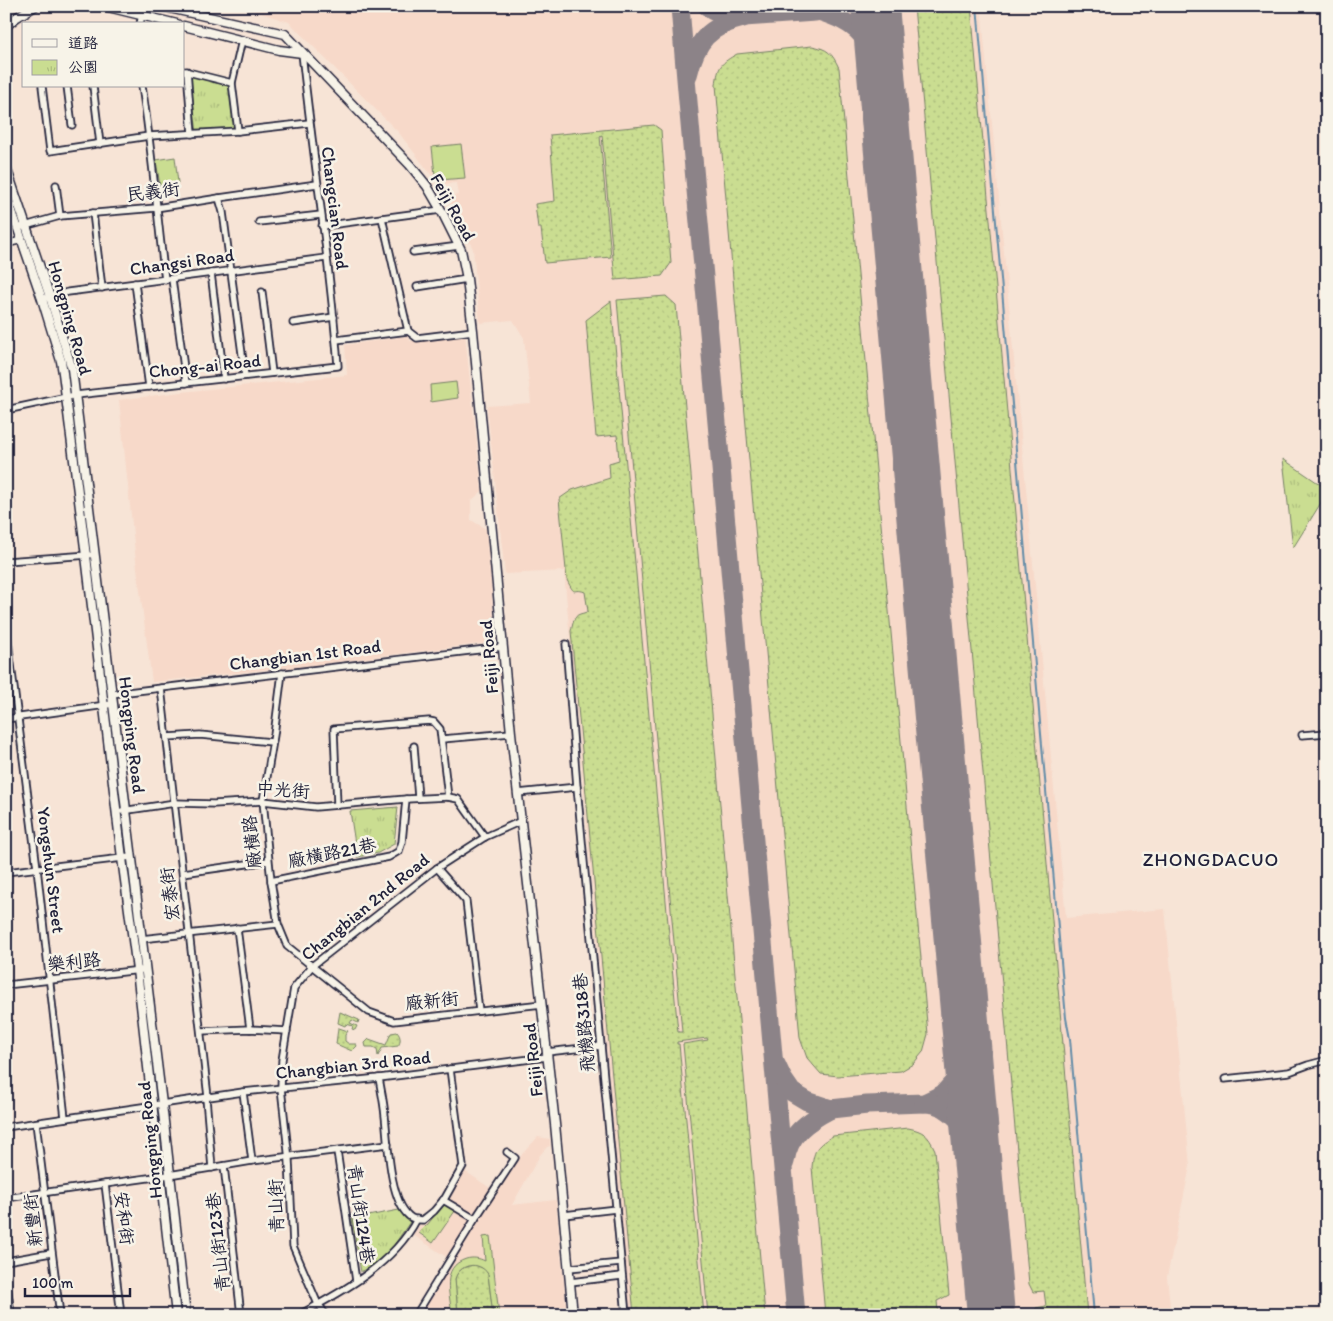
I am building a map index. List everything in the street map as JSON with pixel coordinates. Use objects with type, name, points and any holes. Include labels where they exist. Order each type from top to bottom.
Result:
[{"type":"street","points":[[6,26],[17,16],[35,6]]},
{"type":"street","points":[[104,6],[169,22]]},
{"type":"street","points":[[140,22],[144,6]]},
{"type":"street","name":"Feiji Road","points":[[160,6],[285,34],[410,165],[427,186],[461,250],[467,279],[473,331],[511,733],[542,1004],[574,1315]]},
{"type":"street","points":[[185,26],[279,50],[302,53]]},
{"type":"street","points":[[238,132],[232,83],[242,40]]},
{"type":"street","name":"Changcian Road","points":[[302,53],[334,317],[338,366]]},
{"type":"street","points":[[192,134],[185,71],[232,83]]},
{"type":"street","points":[[42,88],[50,151],[150,136],[238,132],[309,123]]},
{"type":"street","points":[[67,88],[72,125]]},
{"type":"street","points":[[93,88],[100,144]]},
{"type":"street","points":[[142,88],[150,136],[165,280]]},
{"type":"street","name":"Hongping Road","points":[[6,167],[70,358],[76,395],[104,705],[116,812],[162,1104],[186,1315]]},
{"type":"street","name":"民義街","points":[[18,228],[26,224],[60,216],[156,208],[317,184]]},
{"type":"street","points":[[56,185],[60,216]]},
{"type":"street","name":"Hongping Road","points":[[6,194],[61,361],[113,704],[126,811],[141,939],[141,970],[153,1106],[176,1315]]},
{"type":"street","points":[[219,198],[224,212],[245,376]]},
{"type":"street","points":[[322,226],[441,210]]},
{"type":"street","points":[[93,213],[102,288]]},
{"type":"street","points":[[259,222],[321,214]]},
{"type":"street","points":[[382,218],[408,331],[418,338],[473,331]]},
{"type":"street","points":[[6,244],[22,240]]},
{"type":"street","points":[[413,252],[459,246]]},
{"type":"street","name":"Changsi Road","points":[[42,300],[68,292],[326,258]]},
{"type":"street","points":[[211,273],[224,379]]},
{"type":"street","points":[[172,278],[186,383]]},
{"type":"street","points":[[417,287],[467,279]]},
{"type":"street","points":[[135,283],[149,387]]},
{"type":"street","points":[[262,292],[272,373]]},
{"type":"street","points":[[293,323],[334,317]]},
{"type":"street","points":[[336,340],[408,331]]},
{"type":"street","name":"Chong-ai Road","points":[[6,410],[66,396],[338,366]]},
{"type":"street","points":[[6,561],[90,555]]},
{"type":"street","name":"Yongshun Street","points":[[6,625],[37,868],[65,1118]]},
{"type":"street","name":"飛機路318巷","points":[[566,644],[626,1315]]},
{"type":"street","name":"Changbian 1st Road","points":[[111,694],[503,647]]},
{"type":"street","name":"廠橫路","points":[[282,673],[263,801],[270,881],[278,924],[287,946],[312,966]]},
{"type":"street","name":"宏泰街","points":[[161,688],[201,1031],[212,1168]]},
{"type":"street","points":[[6,719],[113,704]]},
{"type":"street","points":[[337,805],[334,729],[434,722],[440,729],[442,739],[448,797],[458,799],[485,837]]},
{"type":"street","points":[[442,739],[511,733]]},
{"type":"street","points":[[1302,735],[1327,733]]},
{"type":"street","points":[[167,737],[200,735],[272,742]]},
{"type":"street","points":[[414,746],[418,798]]},
{"type":"street","points":[[518,793],[578,787]]},
{"type":"street","name":"中光街","points":[[116,812],[175,803],[214,804],[263,801],[316,807],[448,797]]},
{"type":"street","name":"廠橫路21巷","points":[[270,881],[389,857],[398,851],[402,842],[406,799]]},
{"type":"street","name":"Changbian 2nd Road","points":[[281,1088],[282,1060],[294,988],[312,966],[437,868],[485,837],[521,821]]},
{"type":"street","points":[[6,872],[131,857]]},
{"type":"street","points":[[183,873],[268,861]]},
{"type":"street","name":"廠新街","points":[[312,966],[369,1012],[394,1021],[479,1011],[466,901],[437,868]]},
{"type":"street","points":[[141,939],[278,924]]},
{"type":"street","points":[[237,928],[250,1029]]},
{"type":"street","name":"樂利路","points":[[6,985],[141,970]]},
{"type":"street","points":[[479,1011],[542,1004]]},
{"type":"street","points":[[201,1031],[250,1029],[287,1031]]},
{"type":"street","name":"Changbian 3rd Road","points":[[6,1127],[243,1092],[450,1069],[601,1046]]},
{"type":"street","points":[[1224,1079],[1289,1072],[1327,1060]]},
{"type":"street","points":[[379,1078],[392,1172],[398,1199],[409,1216],[417,1220],[423,1220],[443,1200],[462,1166],[450,1069]]},
{"type":"street","name":"青山街","points":[[281,1088],[289,1157],[293,1246],[319,1304],[326,1315]]},
{"type":"street","points":[[243,1092],[252,1161]]},
{"type":"street","name":"新豐街","points":[[36,1123],[60,1315]]},
{"type":"street","name":"青山街124巷","points":[[289,1157],[388,1144]]},
{"type":"street","name":"青山街124巷","points":[[337,1151],[356,1281]]},
{"type":"street","points":[[416,1315],[514,1158],[508,1152]]},
{"type":"street","name":"青山街123巷","points":[[105,1184],[289,1157]]},
{"type":"street","name":"青山街123巷","points":[[224,1166],[241,1315]]},
{"type":"street","name":"安和街","points":[[6,1198],[105,1184],[121,1315]]},
{"type":"street","points":[[443,1200],[475,1219]]},
{"type":"street","points":[[564,1215],[616,1209]]},
{"type":"street","points":[[299,1315],[368,1274],[386,1259],[413,1228],[417,1220]]},
{"type":"street","points":[[6,1261],[51,1253]]},
{"type":"street","points":[[569,1268],[621,1263]]},
{"type":"street","points":[[6,1276],[11,1315]]},
{"type":"street","points":[[570,1282],[622,1276]]},
{"type":"shaded area","points":[[239,6],[981,6],[1066,918],[1165,909],[1190,1166],[1167,1277],[1171,1315],[630,1315],[564,571],[505,574],[487,406],[531,403],[524,338],[513,320],[480,323],[473,249],[449,200],[452,196],[458,195],[456,183],[442,184],[436,181],[399,133],[289,22]]},
{"type":"shaded area","points":[[465,335],[482,491],[471,501],[471,520],[486,529],[496,642],[282,670],[282,668],[152,682],[135,553],[119,400],[347,375],[345,345],[408,336],[410,341]]},
{"type":"shaded area","points":[[538,1137],[550,1139],[550,1146],[540,1155],[512,1205],[556,1200],[567,1315],[419,1315],[456,1253],[523,1153]]},
{"type":"shaded area","points":[[462,1169],[493,1190],[448,1258],[413,1235],[421,1222],[426,1222]]},
{"type":"green space","points":[[914,6],[971,6],[1087,1315],[1032,1315],[1036,1308],[1046,1306],[1044,1291],[1033,1292],[1029,1284]]},
{"type":"green space","points":[[812,46],[829,52],[839,68],[928,1034],[923,1052],[913,1064],[901,1071],[838,1076],[821,1074],[807,1058],[800,1038],[716,85],[721,66],[737,54]]},
{"type":"green space","points":[[190,76],[229,86],[234,128],[197,133]]},
{"type":"green space","points":[[654,125],[661,130],[671,263],[662,276],[615,280],[602,135],[600,136],[611,257],[545,263],[541,228],[538,228],[535,204],[555,201],[550,135]]},
{"type":"green space","points":[[461,144],[465,178],[439,180],[435,175],[432,147]]},
{"type":"green space","points":[[175,157],[178,183],[160,186],[156,160]]},
{"type":"green space","points":[[666,296],[676,305],[765,1315],[708,1315],[683,1044],[708,1040],[707,1038],[677,1042],[679,1044],[704,1315],[634,1315],[571,631],[576,617],[588,611],[585,592],[574,591],[567,580],[559,499],[572,490],[610,478],[609,463],[619,460],[617,435],[596,437],[586,320],[611,301],[678,1032],[682,1032],[617,300]]},
{"type":"green space","points":[[456,382],[458,398],[431,402],[430,385]]},
{"type":"green space","points":[[1283,459],[1327,489],[1327,493],[1293,548]]},
{"type":"green space","points":[[398,807],[394,844],[378,853],[357,857],[350,811]]},
{"type":"green space","points":[[340,1012],[359,1020],[358,1023],[352,1020],[350,1023],[357,1026],[355,1030],[352,1029],[353,1026],[346,1024],[345,1026],[338,1023]]},
{"type":"green space","points":[[338,1028],[348,1031],[345,1035],[345,1041],[349,1044],[356,1044],[357,1046],[352,1051],[336,1044]]},
{"type":"green space","points":[[397,1032],[400,1039],[398,1046],[382,1048],[378,1056],[377,1049],[366,1047],[365,1043],[369,1039],[386,1045],[391,1033]]},
{"type":"green space","points":[[908,1128],[925,1134],[935,1150],[949,1295],[937,1301],[938,1312],[947,1315],[825,1315],[812,1167],[815,1152],[823,1142],[833,1136]]},
{"type":"green space","points":[[444,1204],[455,1211],[433,1243],[419,1233]]},
{"type":"green space","points":[[399,1210],[410,1222],[382,1258],[361,1272],[352,1219]]},
{"type":"green space","points":[[490,1236],[499,1315],[493,1315],[488,1274],[475,1265],[465,1267],[457,1274],[455,1279],[458,1315],[452,1315],[448,1282],[453,1268],[458,1263],[469,1258],[485,1261],[483,1237]]},
{"type":"green space","points":[[475,1265],[485,1269],[488,1274],[493,1315],[458,1315],[456,1276],[462,1269]]},
{"type":"waterway","points":[[977,6],[1094,1315]]},
{"type":"taxiway","points":[[680,6],[796,1315]]},
{"type":"taxiway","points":[[707,6],[713,11],[730,16],[744,17],[815,12],[828,6]]},
{"type":"taxiway","points":[[818,11],[844,21],[861,34],[872,53],[881,79]]},
{"type":"taxiway","points":[[688,75],[695,53],[706,37],[721,26],[743,18]]},
{"type":"taxiway","points":[[776,1064],[792,1092],[807,1101],[831,1109],[867,1105],[924,1103],[943,1094],[958,1077],[969,1059]]},
{"type":"taxiway","points":[[924,1103],[942,1107],[957,1118],[969,1134],[978,1151]]},
{"type":"taxiway","points":[[785,1162],[790,1144],[800,1130],[815,1118],[831,1109]]},
{"type":"runway","points":[[875,6],[991,1315]]},
{"type":"district","name":"ZHONGDACUO","points":[[1211,859]]}]
